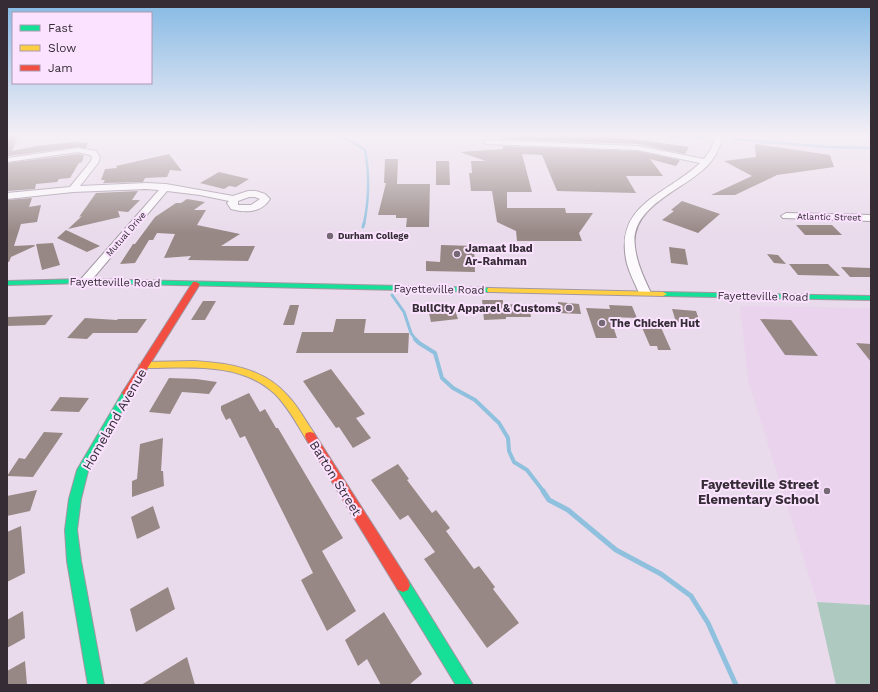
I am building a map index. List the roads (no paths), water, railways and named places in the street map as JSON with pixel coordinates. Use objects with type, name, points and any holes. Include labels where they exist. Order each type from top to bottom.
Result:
[{"type":"main road","name":"Fayetteville Road","points":[[7,283],[85,282],[871,298]]},
{"type":"main road","name":"Homeland Avenue","points":[[96,685],[74,561],[71,530],[75,499],[83,470],[115,411],[196,284]]},
{"type":"main road","name":"Barton Street","points":[[144,365],[218,366],[233,369],[258,377],[271,385],[281,394],[293,409],[465,685]]},
{"type":"street","points":[[73,189],[89,168]]},
{"type":"street","points":[[645,293],[632,264],[630,248],[631,230],[635,219],[647,206],[699,168]]},
{"type":"street","points":[[7,196],[73,189],[132,186],[166,187],[234,199]]},
{"type":"street","name":"Mutual Drive","points":[[85,282],[166,187]]},
{"type":"street","name":"Atlantic Street","points":[[786,216],[871,218]]},
{"type":"waterway","points":[[364,224],[367,206],[368,168]]},
{"type":"waterway","points":[[363,227],[364,223]]},
{"type":"waterway","points":[[392,295],[404,312],[411,333],[416,340]]},
{"type":"waterway","points":[[416,340],[435,353],[442,378],[453,388],[475,400],[499,423],[508,438],[509,451],[514,462],[527,470],[544,492]]},
{"type":"waterway","points":[[543,491],[549,500],[568,510],[616,550],[661,574],[691,596],[708,623],[736,685]]},
{"type":"place","name":"Durham College","points":[[330,236]]},
{"type":"place","name":"Jamaat Ibad Ar-Rahman","points":[[457,254]]},
{"type":"place","name":"BullCity Apparel & Customs","points":[[569,308]]},
{"type":"place","name":"The Chicken Hut","points":[[602,323]]},
{"type":"place","name":"Fayetteville Street Elementary School","points":[[827,491]]}]
